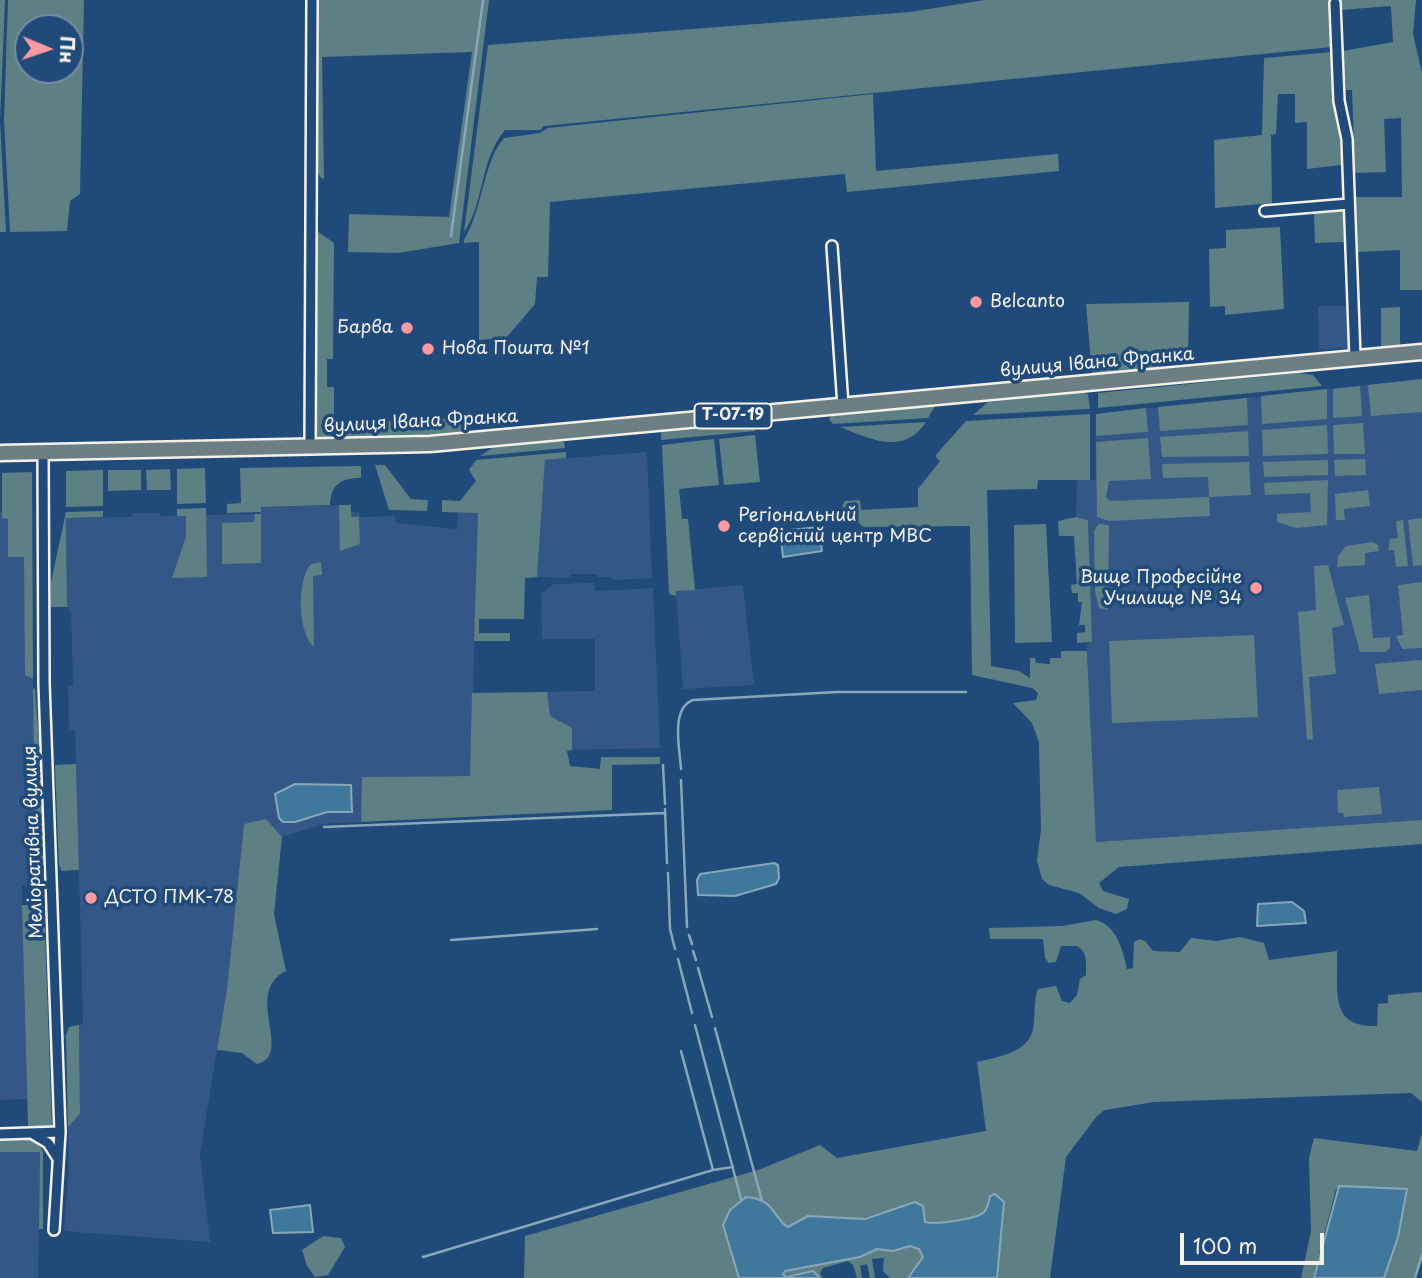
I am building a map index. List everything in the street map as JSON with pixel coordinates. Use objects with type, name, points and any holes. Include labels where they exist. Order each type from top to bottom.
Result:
[{"type":"main road","name":"вулиця Івана Франка","points":[[0,453],[471,441],[1422,352]]},
{"type":"street","points":[[310,447],[312,0]]},
{"type":"street","points":[[1335,3],[1339,101],[1347,139],[1355,358]]},
{"type":"street","points":[[1265,211],[1349,204]]},
{"type":"street","points":[[832,246],[843,406]]},
{"type":"street","name":"Меліоративна вулиця","points":[[43,452],[44,683],[60,1132],[54,1230]]},
{"type":"street","points":[[0,1134],[60,1132]]},
{"type":"street","points":[[31,1133],[48,1143],[58,1160]]},
{"type":"shaded area","points":[[1318,306],[1348,306],[1349,348],[1319,349]]},
{"type":"shaded area","name":"Вище Професійне Училище № 34","points":[[1422,379],[1422,820],[1095,842],[1087,644],[1092,642],[1088,520],[1076,517],[1077,480],[1096,480],[1096,414]]},
{"type":"shaded area","points":[[647,452],[652,578],[613,580],[612,577],[598,577],[597,574],[570,574],[569,578],[537,577],[545,460]]},
{"type":"shaded area","points":[[351,505],[351,512],[359,512],[360,517],[395,516],[396,523],[457,529],[458,512],[478,513],[473,693],[595,691],[595,639],[542,639],[541,594],[554,584],[594,583],[595,591],[653,588],[660,748],[471,752],[470,776],[363,777],[361,822],[323,824],[282,837],[266,819],[244,824],[227,989],[200,1154],[210,1242],[64,1231],[69,1168],[68,1127],[80,1114],[79,1025],[83,1024],[75,730],[69,729],[68,686],[73,685],[71,612],[67,607],[66,518],[132,517],[133,513],[160,513],[160,516],[260,514],[260,507]]},
{"type":"shaded area","points":[[0,512],[32,512],[34,821],[28,822],[30,885],[22,886],[27,1099],[0,1100]]},
{"type":"shaded area","points":[[819,527],[822,551],[783,557],[780,531]]},
{"type":"shaded area","points":[[743,585],[754,685],[683,689],[676,591]]},
{"type":"shaded area","points":[[295,784],[351,785],[352,812],[327,812],[295,822],[283,822],[279,818],[275,794]]},
{"type":"shaded area","points":[[774,863],[778,865],[779,878],[776,884],[735,896],[698,895],[697,880],[700,874]]},
{"type":"shaded area","points":[[1292,902],[1304,911],[1306,923],[1257,926],[1258,904]]},
{"type":"shaded area","points":[[0,1152],[40,1152],[38,1278],[0,1278]]},
{"type":"shaded area","points":[[1339,1186],[1407,1189],[1398,1237],[1384,1278],[1314,1278]]},
{"type":"shaded area","points":[[995,1194],[1004,1202],[997,1278],[908,1278],[923,1257],[919,1249],[910,1246],[893,1251],[877,1249],[860,1257],[785,1271],[783,1274],[786,1277],[813,1271],[820,1278],[739,1278],[723,1225],[730,1210],[746,1197],[769,1205],[788,1227],[808,1216],[865,1219],[915,1202],[923,1206],[925,1222],[956,1221],[980,1215],[984,1212],[990,1196]]},
{"type":"shaded area","points":[[310,1205],[313,1232],[273,1233],[270,1210]]},
{"type":"green space","points":[[0,0],[5,0],[0,121]]},
{"type":"green space","points":[[8,0],[84,0],[84,14],[14,14],[14,84],[82,84],[80,194],[70,201],[67,231],[10,232],[4,120]]},
{"type":"green space","points":[[316,0],[489,0],[459,243],[398,253],[348,252],[349,214],[449,217],[472,52],[322,57],[324,179],[321,178],[317,171]]},
{"type":"green space","points":[[985,0],[1331,0],[1332,47],[544,126],[540,130],[505,130],[491,155],[476,208],[464,232],[488,45],[910,12]]},
{"type":"green space","points":[[1338,0],[1416,0],[1413,34],[1422,73],[1422,290],[1400,290],[1400,250],[1357,252],[1355,197],[1402,197],[1401,118],[1384,119],[1386,172],[1355,173],[1352,90],[1346,90],[1343,51],[1393,42],[1391,6],[1340,10]]},
{"type":"green space","points":[[1332,52],[1342,165],[1307,169],[1307,122],[1295,123],[1295,94],[1278,94],[1276,134],[1271,135],[1272,203],[1215,208],[1214,140],[1262,135],[1264,58]]},
{"type":"green space","points":[[873,94],[876,171],[1058,154],[1059,171],[847,192],[845,174],[550,202],[548,277],[537,277],[535,304],[506,338],[479,340],[479,242],[464,243],[464,240],[475,215],[492,159],[504,138],[540,133],[548,128]]},
{"type":"green space","points":[[0,121],[6,232],[0,232]]},
{"type":"green space","points":[[1343,211],[1344,242],[1315,243],[1314,214]]},
{"type":"green space","points":[[1280,227],[1284,309],[1225,315],[1225,306],[1210,307],[1209,249],[1226,248],[1226,230]]},
{"type":"green space","points":[[317,231],[334,243],[333,359],[327,359],[327,387],[334,387],[334,432],[328,439],[316,438],[314,432]]},
{"type":"green space","points":[[1189,302],[1188,361],[1163,363],[1157,368],[1092,374],[1086,304]]},
{"type":"green space","points":[[1400,307],[1400,345],[1381,347],[1381,308]]},
{"type":"green space","points":[[1299,373],[1313,375],[1322,386],[1098,408],[1098,393]]},
{"type":"green space","points":[[1422,379],[1422,412],[1371,416],[1368,385]]},
{"type":"green space","points":[[1360,386],[1362,416],[1333,418],[1333,389]]},
{"type":"green space","points":[[1327,389],[1327,419],[1262,424],[1261,396]]},
{"type":"green space","points":[[1082,392],[1088,394],[1090,409],[973,415],[988,402]]},
{"type":"green space","points":[[1247,398],[1248,425],[1160,431],[1158,407]]},
{"type":"green space","points":[[935,406],[928,418],[833,424],[829,419],[831,416]]},
{"type":"green space","points":[[1146,408],[1148,432],[1096,436],[1096,414]]},
{"type":"green space","points":[[1090,414],[1090,480],[1038,480],[1037,489],[987,490],[991,666],[1019,671],[1030,678],[1030,658],[1035,658],[1036,663],[1050,664],[1050,658],[1061,658],[1061,651],[1087,651],[1096,842],[1422,820],[1422,844],[1119,867],[1099,883],[1103,891],[1129,899],[1127,909],[1116,914],[1099,908],[1079,893],[1049,885],[1042,879],[1037,861],[1041,829],[1039,742],[1032,723],[1013,703],[1036,700],[1038,693],[1032,688],[972,675],[970,526],[863,527],[842,506],[845,501],[860,500],[861,510],[918,507],[918,489],[940,461],[935,456],[966,421]]},
{"type":"green space","points":[[457,418],[462,420],[466,427],[457,435],[356,438],[347,437],[344,432],[345,426],[351,423]]},
{"type":"green space","points":[[754,421],[755,431],[661,440],[661,431]]},
{"type":"green space","points":[[926,422],[907,439],[897,442],[875,440],[840,427]]},
{"type":"green space","points":[[1363,423],[1365,454],[1334,454],[1333,425]]},
{"type":"green space","points":[[1327,425],[1328,454],[1263,456],[1262,430]]},
{"type":"green space","points":[[1248,431],[1249,456],[1162,457],[1160,437]]},
{"type":"green space","points":[[755,435],[760,482],[724,485],[719,439]]},
{"type":"green space","points":[[1148,438],[1151,479],[1109,481],[1106,497],[1110,501],[1209,497],[1210,516],[1109,521],[1097,517],[1096,442]]},
{"type":"green space","points":[[714,439],[719,485],[679,489],[682,519],[688,519],[695,590],[676,591],[676,596],[669,594],[662,445]]},
{"type":"green space","points":[[564,442],[565,448],[480,456],[494,447]]},
{"type":"green space","points":[[566,452],[566,458],[545,460],[537,577],[525,578],[524,619],[479,619],[479,633],[510,633],[510,641],[474,641],[478,513],[442,512],[442,500],[460,501],[476,481],[469,470],[476,460]]},
{"type":"green space","points":[[1365,459],[1366,475],[1335,476],[1334,460]]},
{"type":"green space","points":[[1328,460],[1328,475],[1264,477],[1263,462]]},
{"type":"green space","points":[[1249,462],[1251,495],[1209,497],[1208,477],[1163,478],[1162,464]]},
{"type":"green space","points":[[375,465],[385,465],[411,499],[428,500],[427,511],[389,510]]},
{"type":"green space","points":[[361,466],[361,478],[348,479],[338,484],[332,492],[330,505],[261,507],[261,512],[227,513],[227,504],[241,503],[240,468]]},
{"type":"green space","points":[[205,468],[206,503],[177,504],[177,469]]},
{"type":"green space","points":[[170,469],[171,490],[147,490],[146,470]]},
{"type":"green space","points":[[103,470],[103,506],[66,507],[66,471]]},
{"type":"green space","points":[[108,470],[141,470],[141,490],[108,491]]},
{"type":"green space","points":[[32,472],[33,679],[25,675],[24,557],[8,557],[8,519],[2,518],[2,473]]},
{"type":"green space","points":[[1328,480],[1327,525],[1296,528],[1277,522],[1277,514],[1311,512],[1310,493],[1265,495],[1264,483]]},
{"type":"green space","points":[[1368,490],[1370,506],[1344,509],[1345,520],[1336,520],[1335,494]]},
{"type":"green space","points":[[339,505],[351,505],[351,517],[359,517],[360,544],[340,551]]},
{"type":"green space","points":[[206,508],[207,577],[172,578],[186,537],[186,516],[177,516],[177,509]]},
{"type":"green space","points":[[103,511],[103,517],[66,518],[67,607],[51,607],[51,582],[66,512]]},
{"type":"green space","points":[[255,514],[261,514],[261,563],[222,564],[222,523],[254,522]]},
{"type":"green space","points":[[1076,517],[1088,520],[1092,642],[1077,643],[1077,633],[1085,632],[1085,625],[1079,625],[1082,602],[1078,602],[1078,593],[1072,593],[1071,585],[1077,584],[1074,536],[1059,536],[1058,521]]},
{"type":"green space","points":[[1422,518],[1422,565],[1413,566],[1408,520]]},
{"type":"green space","points":[[1403,520],[1408,566],[1396,567],[1394,550],[1388,550],[1390,539],[1398,538],[1396,521]]},
{"type":"green space","points":[[1046,524],[1052,642],[1015,643],[1014,525]]},
{"type":"green space","points":[[1099,524],[1109,525],[1108,610],[1099,608],[1095,591],[1094,530]]},
{"type":"green space","points":[[1373,542],[1378,545],[1379,551],[1365,553],[1365,565],[1337,567],[1338,556],[1346,546]]},
{"type":"green space","points":[[321,562],[322,575],[313,576],[314,647],[304,630],[301,593],[306,571],[311,564]]},
{"type":"green space","points":[[1328,565],[1344,625],[1332,628],[1336,674],[1309,677],[1313,739],[1307,740],[1298,612],[1316,610],[1314,566]]},
{"type":"green space","points":[[1422,582],[1422,648],[1402,649],[1396,636],[1403,635],[1398,585]]},
{"type":"green space","points":[[1369,595],[1373,638],[1390,637],[1390,648],[1385,652],[1360,652],[1345,598]]},
{"type":"green space","points":[[1254,635],[1258,717],[1112,723],[1109,641]]},
{"type":"green space","points":[[1422,660],[1422,690],[1379,694],[1375,664]]},
{"type":"green space","points":[[35,688],[42,782],[34,789],[33,689]]},
{"type":"green space","points":[[547,692],[550,716],[572,728],[572,750],[567,751],[570,766],[600,769],[601,757],[660,757],[660,764],[612,765],[612,810],[361,822],[362,777],[470,776],[472,693]]},
{"type":"green space","points":[[76,764],[79,870],[62,871],[59,865],[55,765]]},
{"type":"green space","points":[[1379,787],[1382,814],[1344,817],[1343,813],[1338,813],[1337,790]]},
{"type":"green space","points":[[34,797],[42,803],[45,864],[39,872],[30,874],[28,821],[34,821]]},
{"type":"green space","points":[[266,819],[282,837],[274,914],[286,971],[274,981],[268,993],[271,1049],[267,1058],[257,1064],[242,1053],[217,1050],[227,989],[244,824]]},
{"type":"green space","points":[[22,905],[44,905],[52,1126],[28,1127]]},
{"type":"green space","points":[[1096,920],[1114,933],[1121,946],[1127,969],[1133,968],[1134,942],[1139,939],[1145,941],[1153,951],[1180,952],[1191,938],[1216,941],[1240,937],[1264,943],[1269,960],[1337,951],[1339,1003],[1350,1020],[1361,1025],[1377,1026],[1378,1004],[1388,1003],[1388,995],[1422,992],[1422,1102],[1411,1093],[1154,1102],[1105,1110],[1097,1116],[1066,1157],[1050,1278],[997,1278],[1004,1210],[990,1196],[984,1212],[980,1215],[955,1221],[925,1222],[923,1211],[882,1212],[858,1220],[808,1216],[788,1227],[772,1208],[759,1199],[732,1251],[739,1278],[524,1278],[525,1236],[758,1170],[820,1145],[837,1158],[986,1131],[977,1062],[1006,1055],[1028,1040],[1034,1022],[1038,989],[1056,986],[1062,1001],[1070,1003],[1077,995],[1080,979],[1086,975],[1085,955],[1077,946],[1061,946],[1056,962],[1049,963],[1045,958],[1043,939],[990,939],[989,928],[1062,926]]},
{"type":"green space","points":[[79,1025],[80,1114],[68,1127],[66,1035],[69,1027]]},
{"type":"green space","points":[[1422,1133],[1422,1255],[1416,1278],[1384,1278],[1398,1237],[1407,1189],[1344,1186],[1336,1189],[1313,1278],[1301,1278],[1311,1231],[1309,1158],[1314,1138],[1417,1151]]},
{"type":"green space","points":[[24,1138],[37,1143],[43,1151],[43,1229],[39,1229],[40,1152],[0,1152],[0,1139]]},
{"type":"green space","points":[[323,1236],[341,1238],[345,1247],[328,1275],[315,1277],[307,1266],[302,1250]]},
{"type":"green space","points":[[906,1246],[919,1249],[923,1257],[908,1278],[890,1278],[883,1271],[884,1258],[872,1259],[875,1278],[870,1278],[867,1264],[860,1266],[862,1278],[857,1278],[853,1265],[848,1261],[823,1268],[820,1273],[823,1278],[811,1271],[783,1276],[785,1271],[860,1257],[877,1249],[893,1251]]},
{"type":"waterway","points":[[451,236],[483,0]]},
{"type":"waterway","points":[[681,769],[679,720],[681,711],[693,700],[837,692],[966,692]]},
{"type":"waterway","points":[[663,765],[665,804]]},
{"type":"waterway","points":[[681,780],[687,927]]},
{"type":"waterway","points":[[665,809],[667,863]]},
{"type":"waterway","points":[[324,827],[665,813]]},
{"type":"waterway","points":[[668,873],[670,929],[675,949]]},
{"type":"waterway","points":[[451,940],[597,929]]},
{"type":"waterway","points":[[689,935],[692,944]]},
{"type":"waterway","points":[[693,951],[696,960]]},
{"type":"waterway","points":[[678,959],[692,1013]]},
{"type":"waterway","points":[[698,968],[712,1017]]},
{"type":"waterway","points":[[695,1025],[741,1199]]},
{"type":"waterway","points":[[715,1028],[762,1201]]},
{"type":"waterway","points":[[681,1051],[713,1170]]},
{"type":"waterway","points":[[423,1257],[713,1170],[733,1167]]},
{"type":"waterway","points":[[1415,1278],[1422,1255]]},
{"type":"place","name":"Belcanto","points":[[976,302]]},
{"type":"place","name":"Барва","points":[[407,328]]},
{"type":"place","name":"Нова Пошта №1","points":[[428,349]]},
{"type":"place","name":"Регіональний сервісний центр МВС","points":[[724,526]]},
{"type":"place","name":"Вище Професійне Училище № 34","points":[[1256,588]]},
{"type":"place","name":"ДСТО ПМК-78","points":[[91,898]]}]
